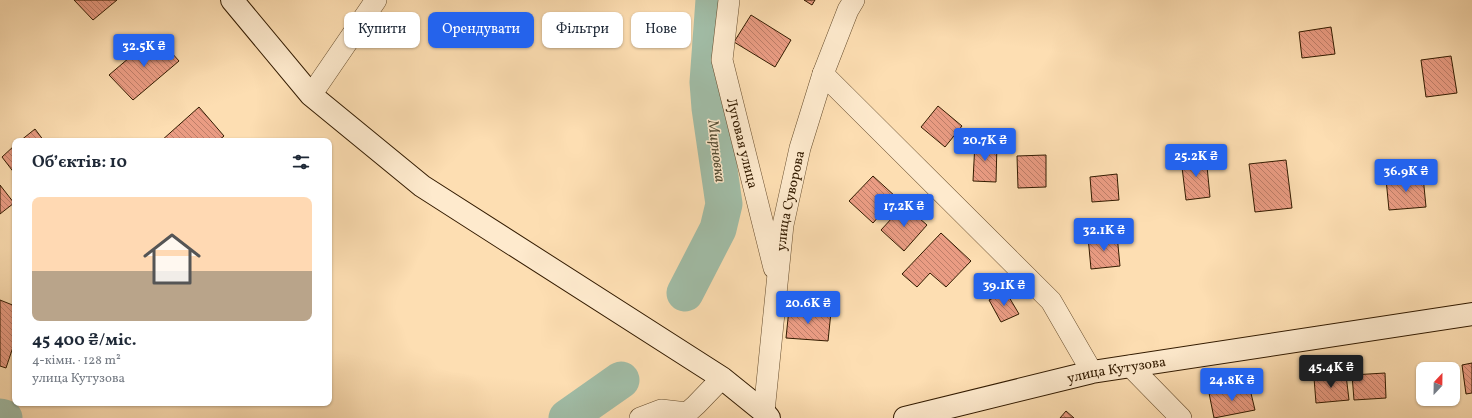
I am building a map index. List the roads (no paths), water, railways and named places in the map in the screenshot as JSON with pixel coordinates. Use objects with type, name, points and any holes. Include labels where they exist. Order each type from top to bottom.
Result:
[{"type":"main road","points":[[232,0],[310,94],[422,186],[722,378],[766,415]]},
{"type":"main road","name":"улица Кутузова","points":[[905,418],[1092,372],[1472,314]]},
{"type":"street","points":[[310,94],[376,0]]},
{"type":"street","name":"Луговая улица","points":[[729,0],[722,60],[778,284]]},
{"type":"street","name":"улица Суворова","points":[[766,415],[783,225],[800,148],[823,74],[848,10],[854,0]]},
{"type":"street","points":[[823,74],[1051,301],[1092,372]]},
{"type":"street","points":[[1130,366],[1181,418]]},
{"type":"street","points":[[640,418],[661,410],[687,412],[696,406],[722,378]]},
{"type":"waterway","name":"Мирновка","points":[[685,293],[718,229],[724,204],[710,108],[708,82],[714,0]]},
{"type":"waterway","name":"Мирновка","points":[[567,418],[621,380]]},
{"type":"waterway","name":"Мирновка","points":[[0,417],[4,418]]}]
